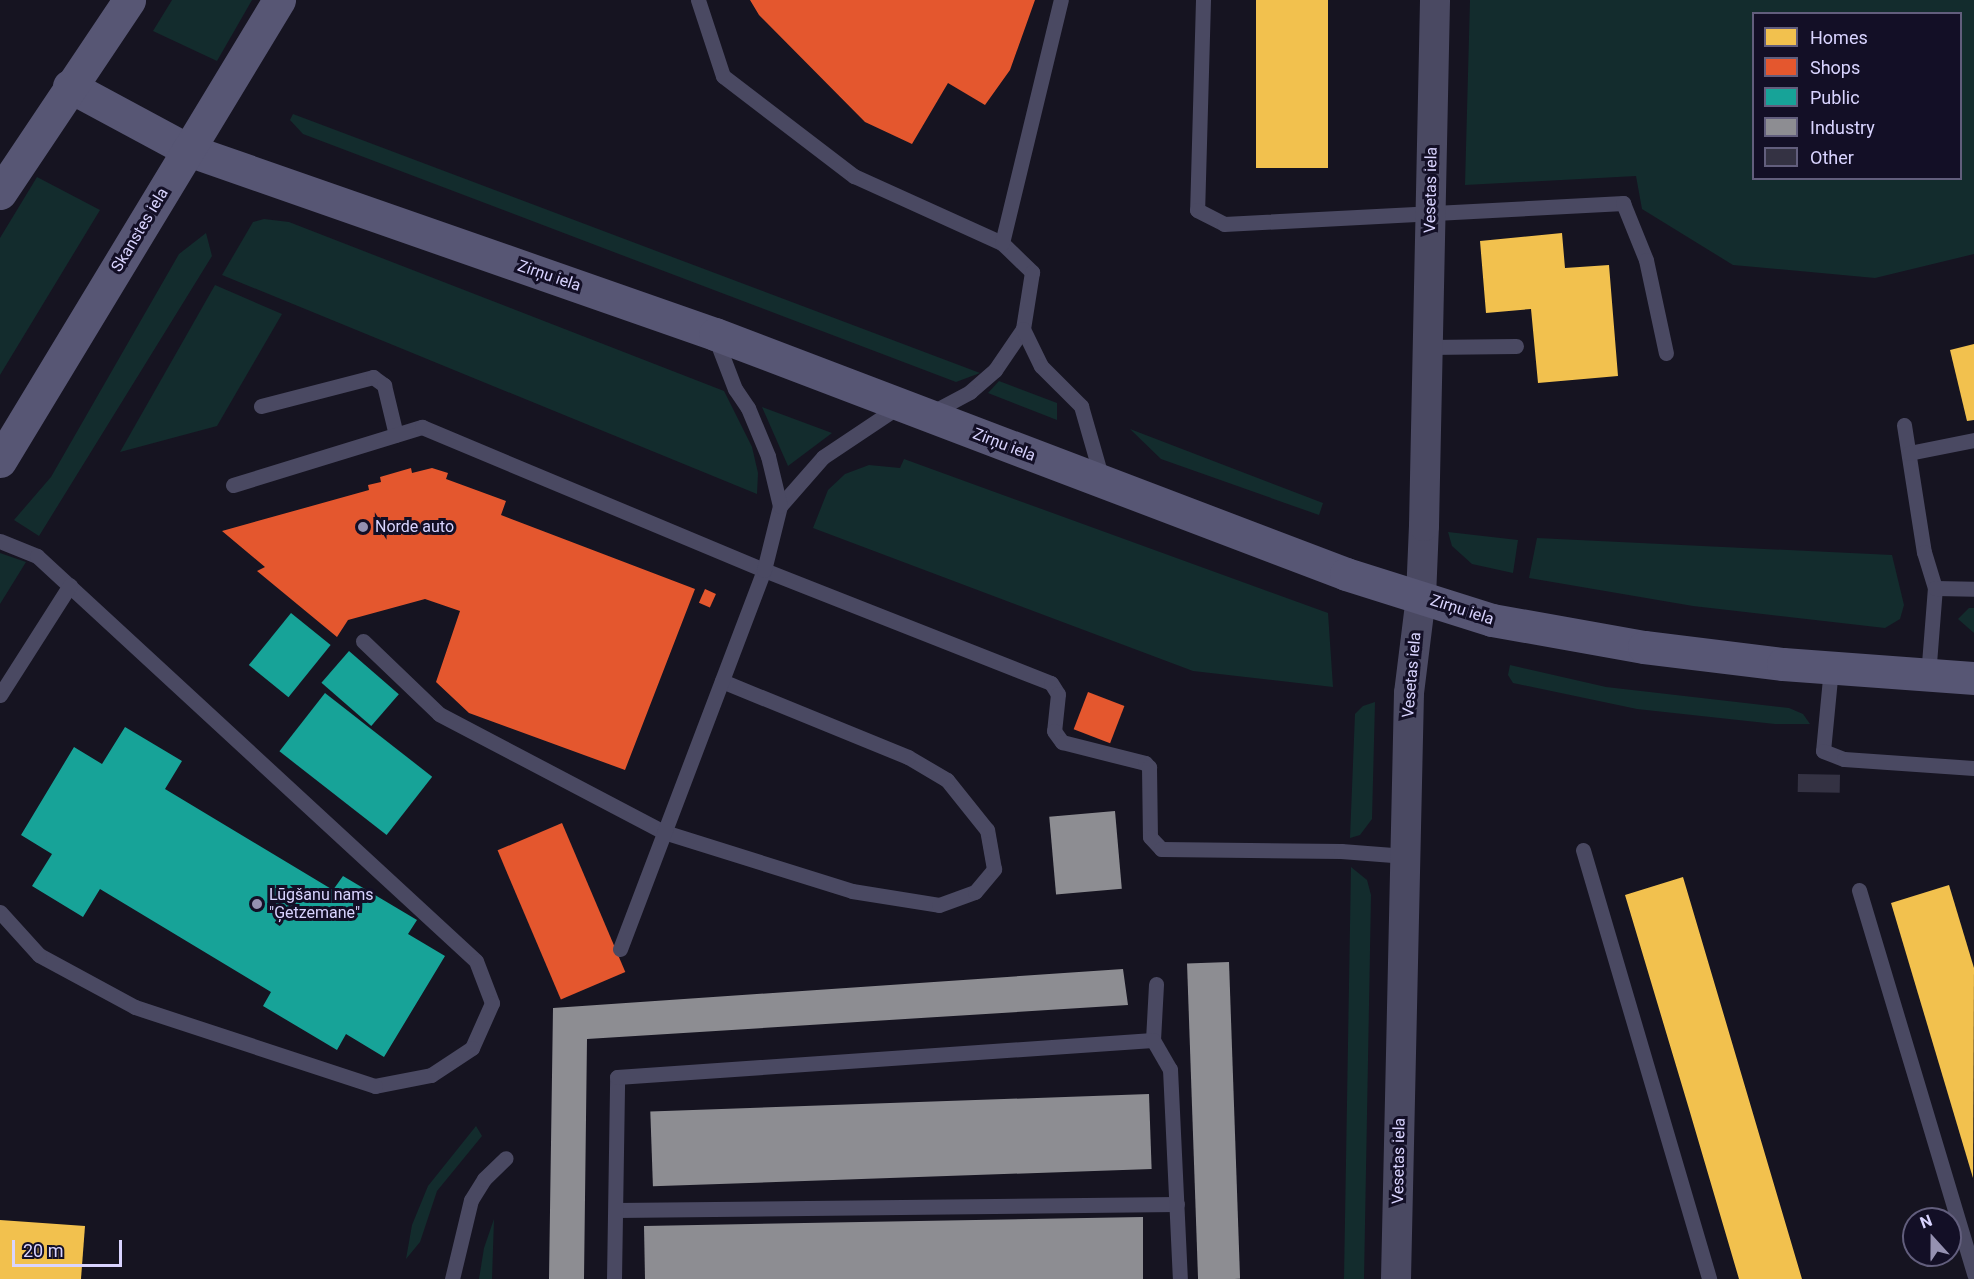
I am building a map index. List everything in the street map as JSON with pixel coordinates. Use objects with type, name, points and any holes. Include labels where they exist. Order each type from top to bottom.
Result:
[{"type":"main road","points":[[0,193],[69,86],[129,0]]},
{"type":"main road","name":"Skanstes iela","points":[[0,461],[279,0]]},
{"type":"main road","name":"Zirņu iela","points":[[69,86],[189,150],[715,334],[1346,574],[1508,624],[1644,647],[1831,668],[1974,678]]},
{"type":"street","name":"Vesetas iela","points":[[1396,1279],[1408,693],[1421,597],[1435,0]]},
{"type":"lane","points":[[620,949],[764,570],[780,506],[823,457],[914,410],[970,392],[995,370],[1023,329],[1032,272],[1002,243],[854,176],[723,76],[698,0]]},
{"type":"lane","points":[[1002,243],[1061,0]]},
{"type":"lane","points":[[1203,0],[1197,210],[1224,224],[1430,215],[1623,203],[1646,260],[1666,353]]},
{"type":"lane","points":[[1023,329],[1041,366],[1081,406],[1103,483]]},
{"type":"lane","points":[[715,334],[735,389],[748,408],[768,456],[780,506]]},
{"type":"lane","points":[[1428,347],[1516,346]]},
{"type":"lane","points":[[261,406],[373,377],[384,385],[396,435]]},
{"type":"lane","points":[[1904,425],[1924,552],[1935,588],[1928,676]]},
{"type":"lane","points":[[233,485],[422,427],[764,570],[1051,683],[1058,694],[1054,731],[1062,742],[1145,763],[1149,768],[1150,837],[1161,849],[1341,851],[1406,856]]},
{"type":"lane","points":[[1909,453],[1974,440]]},
{"type":"lane","points":[[0,540],[37,556],[70,585],[476,961],[492,1003],[472,1048],[431,1075],[375,1086],[135,1007],[39,955],[0,912]]},
{"type":"lane","points":[[0,695],[70,585]]},
{"type":"lane","points":[[1935,588],[1974,589]]},
{"type":"lane","points":[[363,641],[439,714],[664,832],[852,891],[939,905],[975,892],[994,869],[987,830],[947,780],[908,757],[722,681]]},
{"type":"lane","points":[[1831,668],[1822,751],[1844,759],[1974,768]]},
{"type":"lane","points":[[1583,850],[1709,1279]]},
{"type":"lane","points":[[1859,890],[1974,1274]]},
{"type":"lane","points":[[1156,984],[1153,1040],[1170,1069],[1180,1279]]},
{"type":"lane","points":[[614,1279],[617,1077],[1153,1040]]},
{"type":"lane","points":[[452,1279],[471,1200],[484,1179],[506,1158]]},
{"type":"lane","points":[[616,1210],[1177,1204]]},
{"type":"green space","points":[[172,0],[252,0],[217,61],[153,31]]},
{"type":"green space","points":[[1470,0],[1974,0],[1974,254],[1875,278],[1733,265],[1642,209],[1636,176],[1465,185]]},
{"type":"green space","points":[[293,114],[980,373],[956,382],[303,134],[290,120]]},
{"type":"green space","points":[[37,177],[100,210],[0,375],[0,238]]},
{"type":"green space","points":[[264,219],[289,222],[724,391],[752,447],[758,473],[757,494],[222,275],[253,222]]},
{"type":"green space","points":[[206,233],[212,256],[39,536],[14,520],[51,477],[179,254]]},
{"type":"green space","points":[[215,285],[282,314],[217,426],[120,452]]},
{"type":"green space","points":[[999,381],[1057,403],[1057,420],[988,393]]},
{"type":"green space","points":[[762,407],[832,433],[788,466]]},
{"type":"green space","points":[[1130,429],[1323,503],[1319,515],[1161,459]]},
{"type":"green space","points":[[904,459],[1328,613],[1333,687],[1193,671],[813,528],[828,490],[845,474],[869,465],[900,468]]},
{"type":"green space","points":[[1448,532],[1518,540],[1513,573],[1472,564],[1452,546]]},
{"type":"green space","points":[[1537,538],[1892,555],[1904,605],[1900,619],[1885,628],[1693,606],[1529,578]]},
{"type":"green space","points":[[0,553],[26,562],[0,604]]},
{"type":"green space","points":[[1969,608],[1974,608],[1974,633],[1958,619]]},
{"type":"green space","points":[[1510,665],[1606,687],[1789,708],[1803,714],[1810,724],[1775,724],[1637,709],[1513,683],[1508,675]]},
{"type":"green space","points":[[1375,702],[1372,819],[1360,835],[1350,838],[1355,714],[1363,706]]},
{"type":"green space","points":[[1351,867],[1367,880],[1371,895],[1364,1279],[1344,1279]]},
{"type":"green space","points":[[476,1126],[482,1136],[437,1191],[420,1242],[406,1259],[412,1225],[428,1186]]},
{"type":"green space","points":[[494,1219],[492,1279],[479,1279],[484,1248]]},
{"type":"building: Homes","points":[[1256,0],[1328,0],[1328,168],[1256,168]]},
{"type":"building: Homes","points":[[1562,233],[1565,268],[1609,265],[1618,376],[1538,383],[1531,309],[1486,313],[1480,241]]},
{"type":"building: Homes","points":[[1974,344],[1974,420],[1967,421],[1950,350]]},
{"type":"building: Homes","points":[[1683,877],[1802,1279],[1739,1279],[1625,895]]},
{"type":"building: Homes","points":[[1949,885],[1974,968],[1973,1178],[1891,903]]},
{"type":"building: Homes","points":[[0,1220],[85,1226],[81,1279],[0,1279]]},
{"type":"building: Shops","points":[[750,0],[1035,0],[1010,70],[985,105],[948,83],[912,144],[865,122],[759,15]]},
{"type":"building: Shops","points":[[411,468],[412,473],[432,468],[448,473],[446,479],[506,501],[501,515],[695,589],[625,770],[469,713],[436,682],[460,611],[425,599],[348,620],[337,637],[257,571],[265,567],[222,531],[369,490],[368,485],[381,482],[380,477]]},
{"type":"building: Shops","points":[[705,589],[716,594],[710,608],[699,603]]},
{"type":"building: Shops","points":[[1088,692],[1124,706],[1110,743],[1074,729]]},
{"type":"building: Shops","points":[[562,823],[625,972],[561,999],[498,850]]},
{"type":"building: Public","points":[[291,613],[331,645],[288,697],[249,665]]},
{"type":"building: Public","points":[[349,651],[399,694],[371,726],[321,683]]},
{"type":"building: Public","points":[[325,693],[432,777],[387,835],[279,751]]},
{"type":"building: Public","name":"Lūgšanu nams \"Ģetzemane\"","points":[[125,727],[182,761],[165,789],[333,890],[343,876],[417,920],[408,934],[445,956],[384,1057],[346,1034],[337,1050],[263,1006],[271,992],[100,889],[83,917],[32,886],[52,854],[21,835],[74,747],[102,764]]},
{"type":"building: Industry","points":[[1115,811],[1122,889],[1056,894],[1049,817]]},
{"type":"building: Industry","points":[[1229,962],[1240,1279],[1198,1279],[1187,963]]},
{"type":"building: Industry","points":[[1123,969],[1128,1005],[587,1039],[584,1279],[549,1279],[553,1008]]},
{"type":"building: Industry","points":[[1149,1094],[1152,1169],[653,1186],[650,1111]]},
{"type":"building: Industry","points":[[1143,1217],[1143,1279],[645,1279],[644,1226]]},
{"type":"building: Other","points":[[1798,774],[1840,775],[1840,793],[1798,792]]},
{"type":"place","name":"Norde auto","points":[[363,527]]},
{"type":"place","name":"Lūgšanu nams \"Ģetzemane\"","points":[[257,904]]}]
